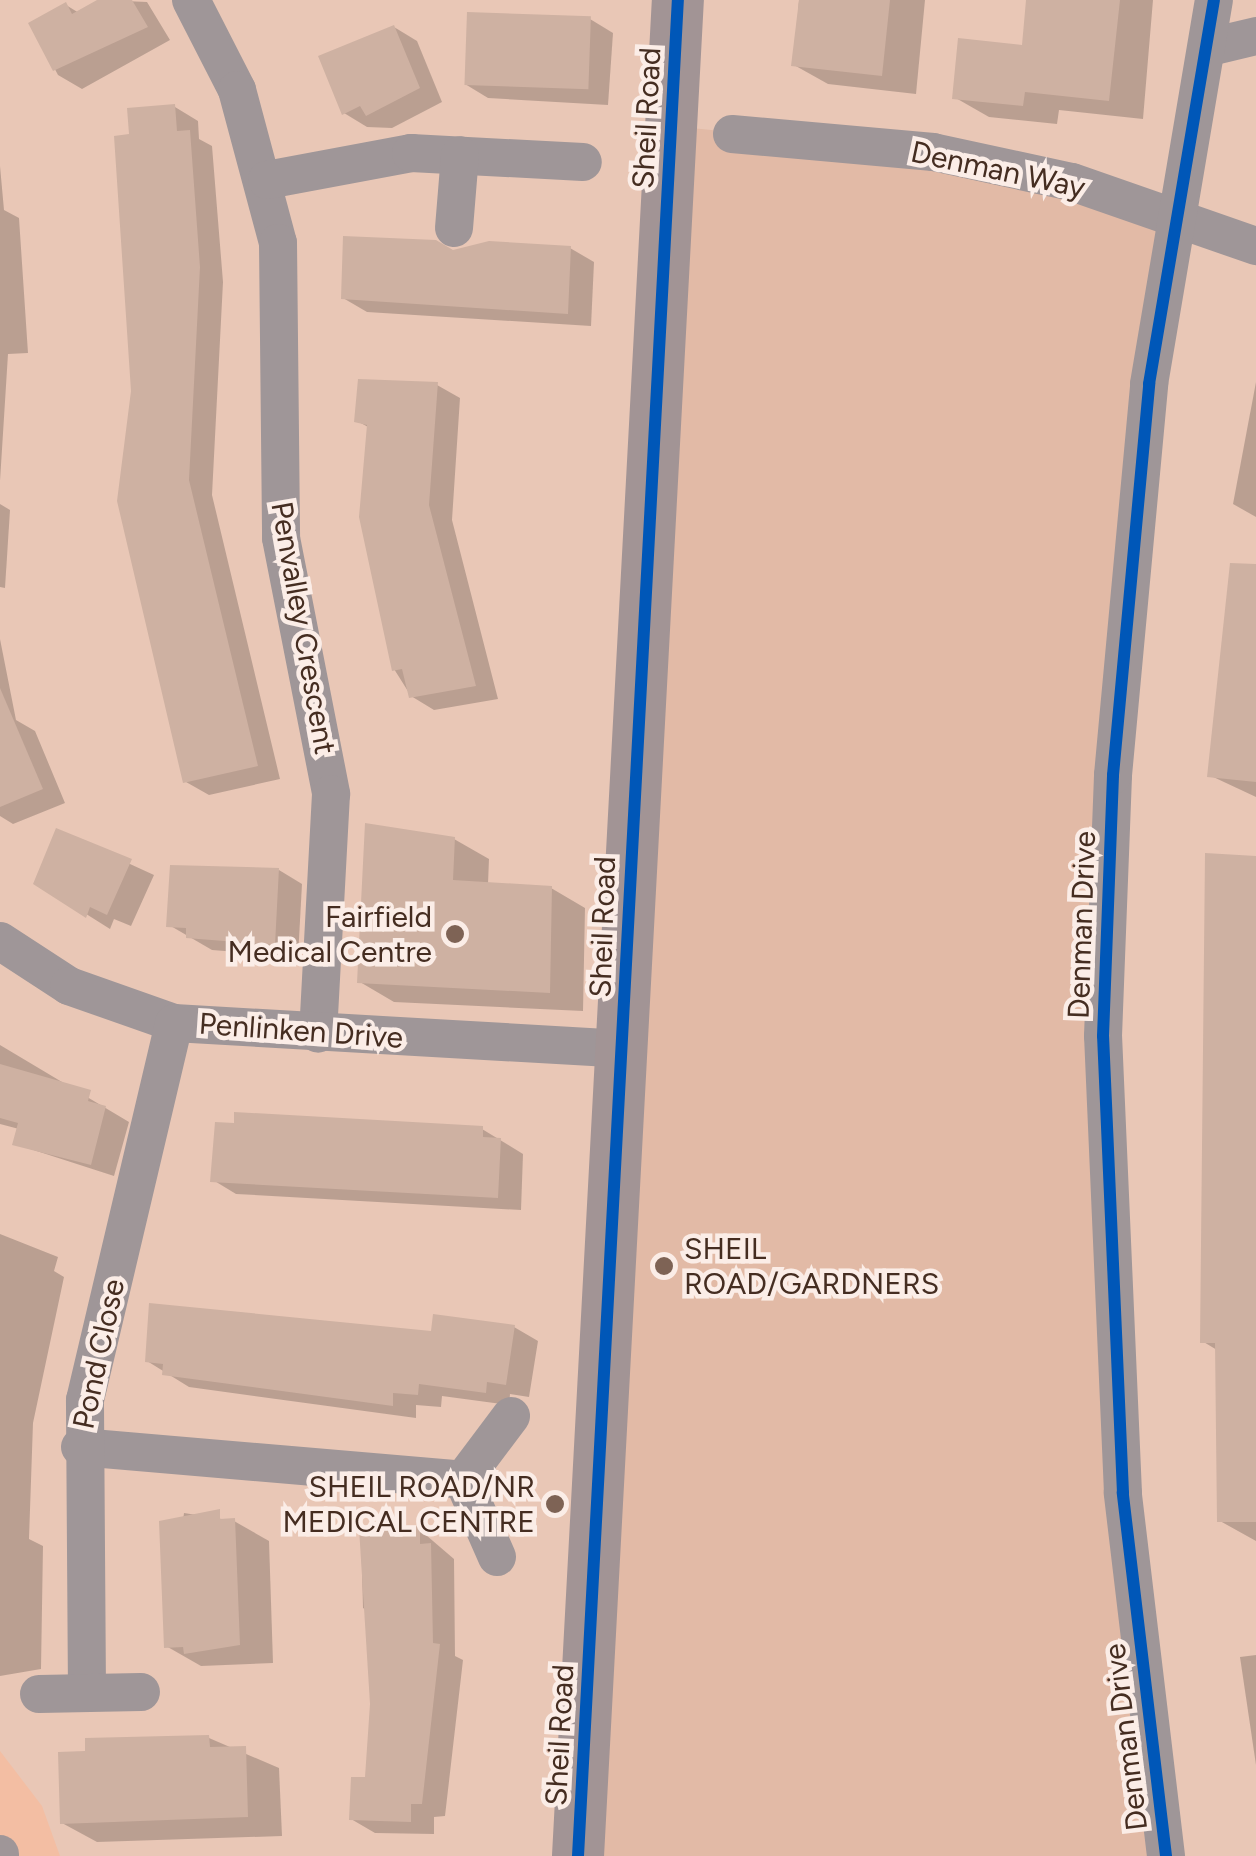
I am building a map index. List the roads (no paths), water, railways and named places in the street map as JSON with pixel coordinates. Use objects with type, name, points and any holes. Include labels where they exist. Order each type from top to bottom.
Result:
[{"type":"main road","name":"Sheil Road","points":[[578,1856],[678,0]]},
{"type":"street","name":"Penvalley Crescent","points":[[191,0],[237,90],[267,180],[284,302],[281,538],[332,794],[318,1034]]},
{"type":"street","name":"Denman Drive","points":[[1166,1856],[1122,1493],[1103,1036],[1114,755],[1149,384],[1210,47],[1214,0]]},
{"type":"street","points":[[1210,47],[1256,36]]},
{"type":"street","name":"Denman Way","points":[[732,134],[933,152],[1178,217],[1256,246]]},
{"type":"street","points":[[267,180],[411,153],[582,162]]},
{"type":"street","points":[[454,228],[460,155]]},
{"type":"street","name":"Penlinken Drive","points":[[0,941],[68,986],[174,1023],[623,1048]]},
{"type":"street","name":"Pond Close","points":[[86,1692],[80,1448],[174,1023]]},
{"type":"street","points":[[462,1480],[511,1416]]},
{"type":"street","points":[[80,1448],[462,1480]]},
{"type":"street","points":[[462,1480],[496,1557]]},
{"type":"street","points":[[39,1694],[141,1692]]},
{"type":"place","name":"Fairfield Medical Centre","points":[[455,934]]},
{"type":"place","name":"SHEIL ROAD/GARDNERS","points":[[664,1266]]},
{"type":"place","name":"SHEIL ROAD/NR MEDICAL CENTRE","points":[[555,1504]]}]
